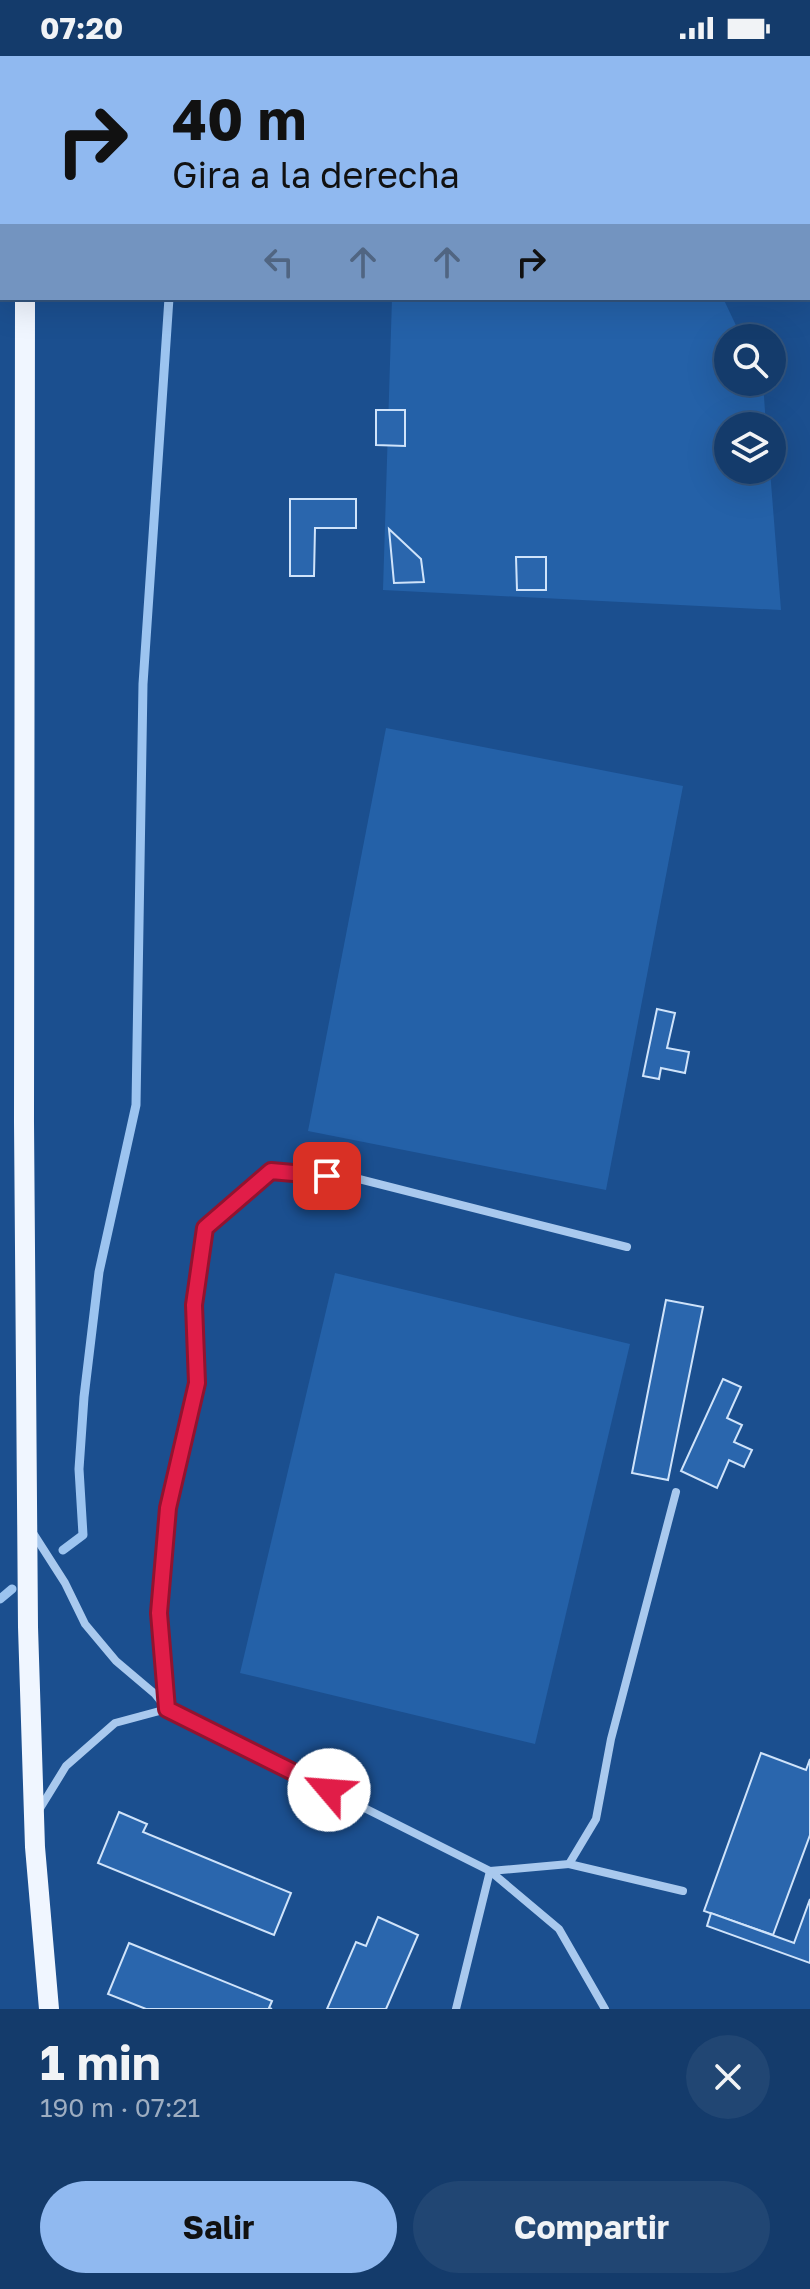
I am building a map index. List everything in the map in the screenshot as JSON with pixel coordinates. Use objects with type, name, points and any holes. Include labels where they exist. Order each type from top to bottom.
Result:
[{"type":"main road","points":[[25,300],[27,1523],[35,1816],[49,2009]]},
{"type":"street","points":[[167,1709],[159,1613],[168,1508],[197,1383],[194,1305],[205,1228],[271,1171],[355,1178],[627,1247]]},
{"type":"street","points":[[569,1864],[596,1819],[611,1739],[676,1492]]},
{"type":"street","points":[[27,1523],[65,1583],[85,1624],[116,1661],[155,1694],[167,1709],[490,1871],[559,1929],[605,2009]]},
{"type":"street","points":[[35,1816],[66,1766],[115,1723],[167,1709]]},
{"type":"street","points":[[490,1871],[569,1864],[683,1891]]},
{"type":"street","points":[[456,2009],[490,1871]]},
{"type":"shaded area","points":[[392,300],[724,300],[735,324],[714,324],[714,396],[764,396],[765,412],[714,412],[714,484],[771,484],[781,610],[383,590]]},
{"type":"shaded area","points":[[386,728],[683,786],[606,1190],[308,1131]]},
{"type":"shaded area","points":[[335,1273],[630,1344],[535,1744],[240,1673]]},
{"type":"building","points":[[376,410],[405,410],[405,446],[376,445]]},
{"type":"building","points":[[290,499],[356,499],[356,528],[315,528],[314,576],[290,576]]},
{"type":"building","points":[[389,529],[421,559],[424,582],[394,583]]},
{"type":"building","points":[[516,557],[546,557],[546,590],[517,590]]},
{"type":"building","points":[[657,1009],[675,1013],[667,1048],[689,1052],[685,1073],[661,1068],[659,1079],[643,1076]]},
{"type":"building","points":[[666,1300],[703,1307],[668,1480],[632,1473]]},
{"type":"building","points":[[723,1379],[741,1387],[727,1418],[742,1425],[734,1442],[752,1450],[744,1467],[729,1460],[717,1488],[681,1471]]},
{"type":"building","points":[[761,1753],[806,1770],[810,1759],[810,1835],[773,1935],[704,1911]]},
{"type":"building","points":[[119,1812],[147,1824],[143,1832],[291,1893],[274,1935],[98,1863]]},
{"type":"building","points":[[810,1899],[810,1963],[707,1926],[711,1913],[794,1943]]},
{"type":"building","points":[[378,1917],[418,1935],[386,2009],[327,2009],[356,1942],[366,1946]]},
{"type":"building","points":[[129,1943],[272,2001],[269,2008],[272,2009],[146,2009],[108,1994]]},
{"type":"waterway","points":[[63,1550],[83,1535],[79,1469],[99,1272],[136,1105],[143,684],[169,300]]},
{"type":"waterway","points":[[0,1599],[12,1589]]},
{"type":"route","points":[[327,1176],[271,1171],[205,1228],[194,1305],[197,1383],[168,1508],[159,1613],[167,1709],[329,1790]]}]
